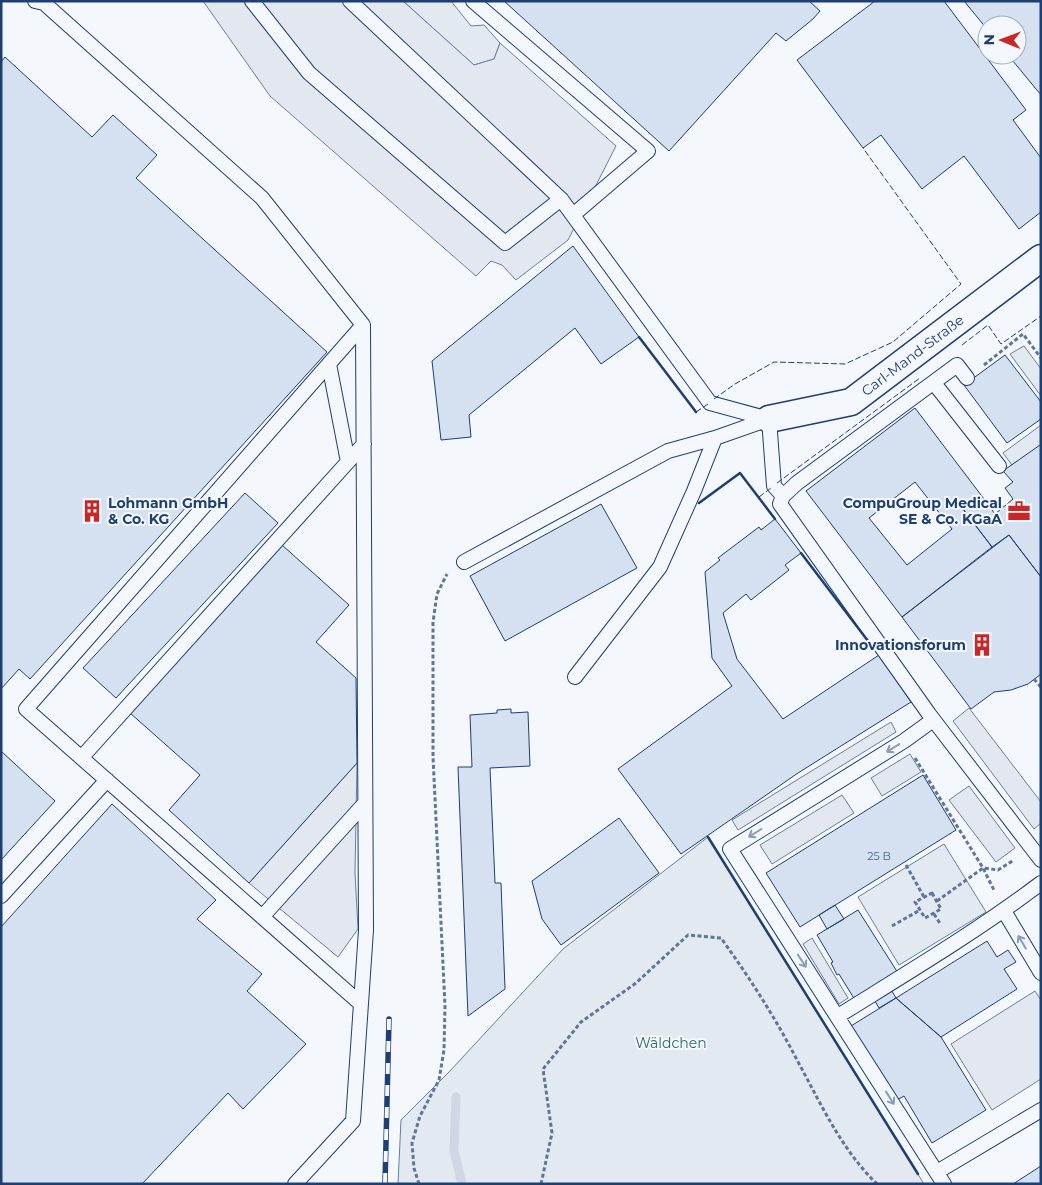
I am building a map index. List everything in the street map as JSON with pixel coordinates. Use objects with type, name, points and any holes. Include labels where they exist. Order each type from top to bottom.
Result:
[{"type":"street","name":"Carl-Mand-Straße","points":[[769,419],[851,402],[1041,258]]},
{"type":"lane","points":[[35,1],[44,3],[262,198],[363,325],[366,930],[353,1121],[296,1184]]},
{"type":"lane","points":[[252,1],[309,73],[505,243],[561,199]]},
{"type":"lane","points":[[350,1],[561,199],[710,402],[769,419]]},
{"type":"lane","points":[[473,1],[648,152],[573,215]]},
{"type":"lane","points":[[361,1004],[26,709],[363,325]]},
{"type":"lane","points":[[329,364],[348,462]]},
{"type":"lane","points":[[967,378],[957,366],[797,483],[783,496],[780,504],[933,720],[1041,860]]},
{"type":"lane","points":[[934,383],[999,466]]},
{"type":"lane","points":[[464,562],[668,451],[715,438],[769,419]]},
{"type":"lane","points":[[769,419],[774,486],[783,496]]},
{"type":"lane","points":[[576,678],[660,567],[715,438]]},
{"type":"lane","points":[[82,757],[364,444]]},
{"type":"lane","points":[[933,720],[904,741],[730,849],[941,1178],[1041,1110]]},
{"type":"lane","points":[[1,896],[107,780]]},
{"type":"lane","points":[[262,917],[365,803]]},
{"type":"lane","points":[[838,1016],[953,945],[1004,911],[1041,883]]},
{"type":"lane","points":[[1004,911],[1041,973]]},
{"type":"path","points":[[967,378],[1023,334],[1041,358]]},
{"type":"path","points":[[418,1184],[414,1168],[412,1143],[420,1116],[439,1080],[444,1050],[445,1006],[433,756],[433,622],[437,594],[446,576],[464,562]]},
{"type":"path","points":[[1034,679],[1041,687]]},
{"type":"path","points":[[904,741],[983,868],[1004,911]]},
{"type":"path","points":[[937,901],[983,868],[998,870],[1031,848]]},
{"type":"path","points":[[906,865],[924,897]]},
{"type":"path","points":[[932,893],[937,901],[941,909],[925,918],[916,902],[932,893]]},
{"type":"path","points":[[892,926],[920,910]]},
{"type":"path","points":[[541,1184],[552,1133],[543,1069],[581,1022],[636,982],[688,935],[721,938],[765,1003],[824,1113],[859,1166],[877,1184]]},
{"type":"green space","points":[[403,1],[451,1],[471,26],[484,25],[500,43],[494,59],[474,65]]},
{"type":"green space","points":[[1024,346],[1041,369],[1041,396],[1010,354]]},
{"type":"green space","points":[[1041,425],[1041,446],[1012,465],[1003,453]]},
{"type":"green space","name":"Wäldchen","points":[[708,837],[924,1184],[398,1184],[401,1120],[449,1072],[563,949]]},
{"type":"green space","points":[[944,844],[986,912],[899,965],[858,897]]},
{"type":"shaded area","points":[[203,1],[403,1],[474,65],[494,59],[500,43],[616,146],[568,240],[516,280],[502,265],[491,261],[476,276],[270,96]]},
{"type":"shaded area","points":[[969,708],[1041,802],[1041,823],[1034,829],[953,721]]},
{"type":"shaded area","points":[[891,722],[896,732],[738,830],[732,820]]},
{"type":"shaded area","points":[[910,754],[921,772],[882,796],[871,778]]},
{"type":"shaded area","points":[[357,763],[355,873],[358,929],[338,957],[249,883]]},
{"type":"shaded area","points":[[969,786],[1015,848],[996,862],[949,800]]},
{"type":"shaded area","points":[[842,795],[854,813],[772,864],[760,845]]},
{"type":"shaded area","points":[[812,938],[848,998],[839,1004],[803,944]]},
{"type":"shaded area","points":[[1035,991],[1041,1000],[1041,1079],[992,1110],[951,1044]]},
{"type":"building","points":[[504,1],[809,1],[820,11],[786,41],[776,33],[669,151]]},
{"type":"building","points":[[875,1],[944,1],[977,45],[977,65],[992,65],[1026,110],[1013,120],[1041,158],[1041,212],[1019,229],[964,156],[922,189],[881,135],[863,148],[797,60]]},
{"type":"building","points":[[964,1],[1041,1],[1041,95],[1016,65],[1027,65],[1027,15],[977,15],[977,17]]},
{"type":"building","name":"Lohmann GmbH & Co. KG","points":[[5,57],[92,137],[113,115],[157,155],[136,178],[327,352],[30,679],[19,669],[1,689],[1,62]]},
{"type":"building","points":[[573,246],[639,337],[601,364],[575,328],[469,415],[471,437],[441,440],[432,361]]},
{"type":"building","points":[[1005,355],[1041,402],[1041,419],[1007,443],[964,385]]},
{"type":"building","points":[[915,408],[981,495],[963,509],[992,547],[902,617],[806,491]],"holes":[[[915,482],[952,529],[907,565],[869,518]]]},
{"type":"building","name":"CompuGroup Medical SE & Co. KGaA","points":[[1040,445],[1041,577],[1009,535],[992,547],[963,509],[981,495],[995,514],[1013,499],[1005,488],[1013,482],[1003,471]]},
{"type":"building","points":[[245,493],[278,523],[116,698],[83,668]]},
{"type":"building","points":[[601,504],[637,568],[505,641],[470,576]]},
{"type":"building","points":[[775,519],[801,553],[785,565],[789,570],[751,600],[746,594],[723,613],[737,659],[783,719],[879,655],[911,702],[798,773],[681,854],[618,769],[732,686],[712,658],[705,572],[720,560],[718,558],[759,527],[761,530]]},
{"type":"building","name":"Innovationsforum","points":[[1009,535],[1041,577],[1041,674],[1028,684],[1011,690],[994,692],[971,709],[902,617]]},
{"type":"building","points":[[282,545],[349,605],[316,642],[356,678],[357,763],[249,883],[169,810],[200,775],[130,713]]},
{"type":"building","points":[[511,709],[511,713],[528,712],[530,766],[490,768],[495,883],[501,883],[505,989],[468,1016],[458,767],[472,767],[470,715],[497,713],[497,710]]},
{"type":"building","points":[[1,751],[55,801],[1,860]]},
{"type":"building","points":[[923,775],[956,830],[800,927],[766,873]]},
{"type":"building","points":[[112,804],[216,900],[197,919],[262,974],[247,991],[306,1044],[243,1109],[228,1093],[142,1184],[1,1184],[1,927]]},
{"type":"building","points":[[619,818],[659,873],[561,945],[542,919],[532,881]]},
{"type":"building","points":[[835,905],[844,919],[827,929],[819,915]]},
{"type":"building","points":[[858,910],[898,973],[855,1000],[839,974],[837,975],[831,963],[833,962],[817,935]]},
{"type":"building","points":[[987,941],[997,957],[1008,950],[1016,962],[1004,969],[1017,989],[941,1037],[896,998]]},
{"type":"building","points":[[886,981],[896,998],[879,1008],[869,991]]},
{"type":"building","points":[[896,998],[941,1037],[986,1110],[932,1143],[904,1096],[897,1100],[851,1026]]},
{"type":"building","points":[[1041,1166],[1041,1184],[1013,1184]]},
{"type":"waterway","points":[[456,1097],[454,1151],[462,1184]]},
{"type":"railway","points":[[385,1184],[389,1019]]},
{"type":"fence","points":[[714,399],[735,384],[774,362],[845,364],[893,342],[961,284],[863,148]]},
{"type":"fence","points":[[962,345],[988,325],[1001,344],[1041,316]]},
{"type":"fence","points":[[777,483],[920,378]]},
{"type":"fence","points":[[696,412],[708,404]]},
{"type":"fence","points":[[759,497],[771,488]]},
{"type":"wall","points":[[639,337],[696,412]]},
{"type":"wall","points":[[699,503],[740,473],[775,519]]},
{"type":"wall","points":[[801,553],[868,641]]},
{"type":"wall","points":[[708,837],[918,1174]]},
{"type":"place","name":"Lohmann GmbH & Co. KG","points":[[92,511]]},
{"type":"place","name":"CompuGroup Medical SE & Co. KGaA","points":[[1019,511]]},
{"type":"place","name":"Innovationsforum","points":[[982,645]]}]
